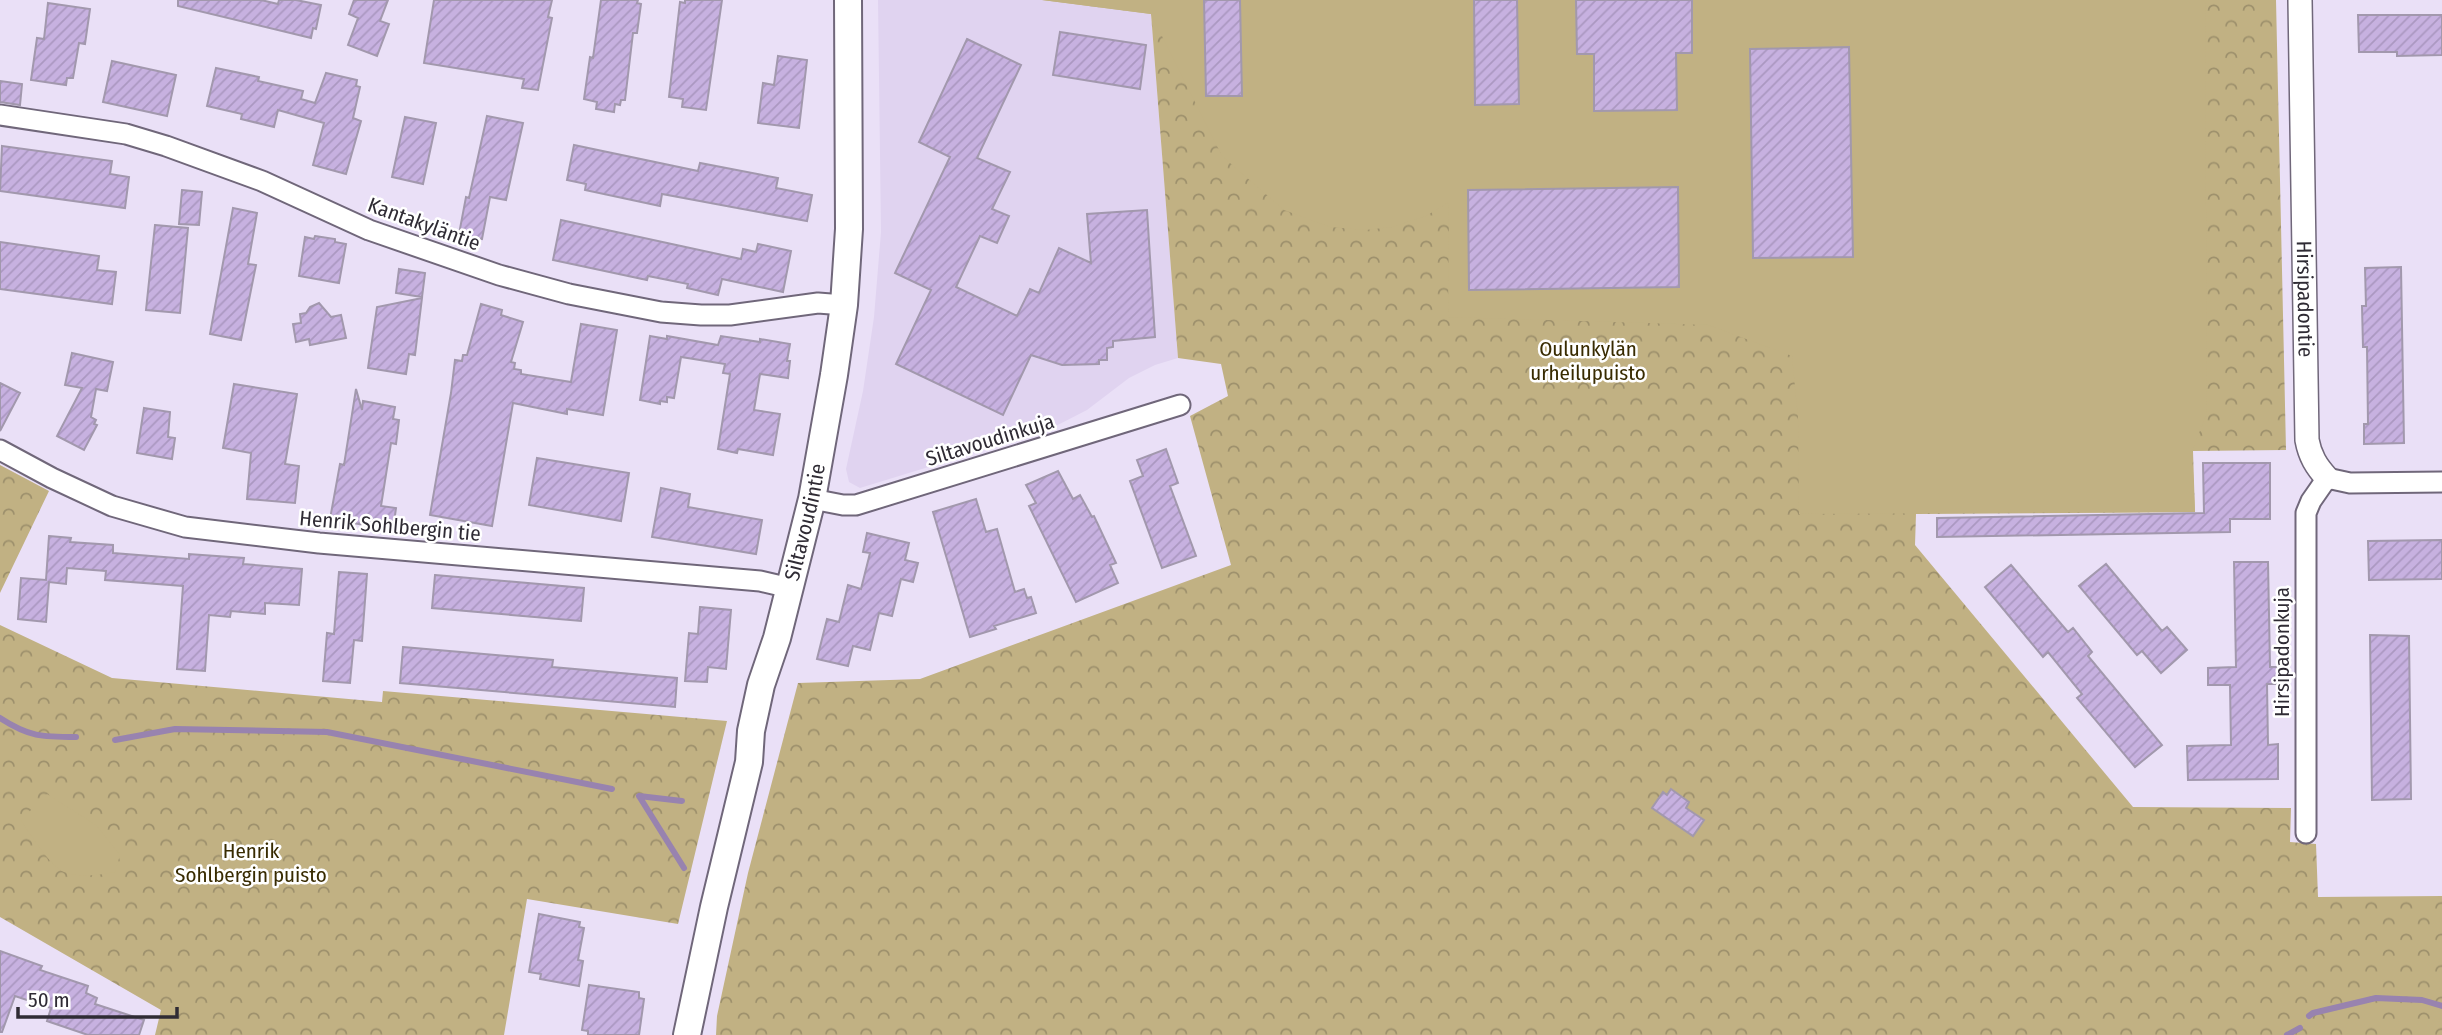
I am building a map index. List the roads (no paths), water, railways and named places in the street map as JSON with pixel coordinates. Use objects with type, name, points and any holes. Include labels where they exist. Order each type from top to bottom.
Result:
[{"type":"main road","name":"Siltavoudintie","points":[[687,1035],[713,907],[749,762],[751,731],[761,685],[777,639],[812,499],[834,375],[844,305],[849,216],[848,0]]},
{"type":"street","name":"Hirsipadontie","points":[[2300,0],[2307,440],[2316,466],[2327,478]]},
{"type":"street","name":"Kantakyläntie","points":[[0,115],[126,134],[166,146],[262,181],[369,230],[499,275],[569,294],[661,312],[702,315],[730,315],[818,303],[844,305]]},
{"type":"street","name":"Siltavoudinkuja","points":[[812,499],[856,505],[1180,405]]},
{"type":"street","name":"Henrik Sohlbergin tie","points":[[0,450],[112,506],[185,527],[318,543],[760,581],[790,587]]},
{"type":"street","points":[[2327,478],[2350,483],[2442,482]]},
{"type":"street","name":"Hirsipadonkuja","points":[[2306,833],[2306,513],[2327,478]]},
{"type":"waterway","points":[[0,718],[36,735],[76,737]]},
{"type":"waterway","points":[[115,740],[175,729],[327,732],[612,789]]},
{"type":"waterway","points":[[639,796],[684,868]]},
{"type":"waterway","points":[[639,796],[682,801]]},
{"type":"waterway","points":[[2309,1016],[2376,998],[2422,1000],[2442,1006]]},
{"type":"waterway","points":[[2287,1035],[2300,1028]]},
{"type":"park label","name":"Oulunkylän urheilupuisto","points":[[1588,361]]},
{"type":"park label","name":"Henrik Sohlbergin puisto","points":[[251,863]]}]
